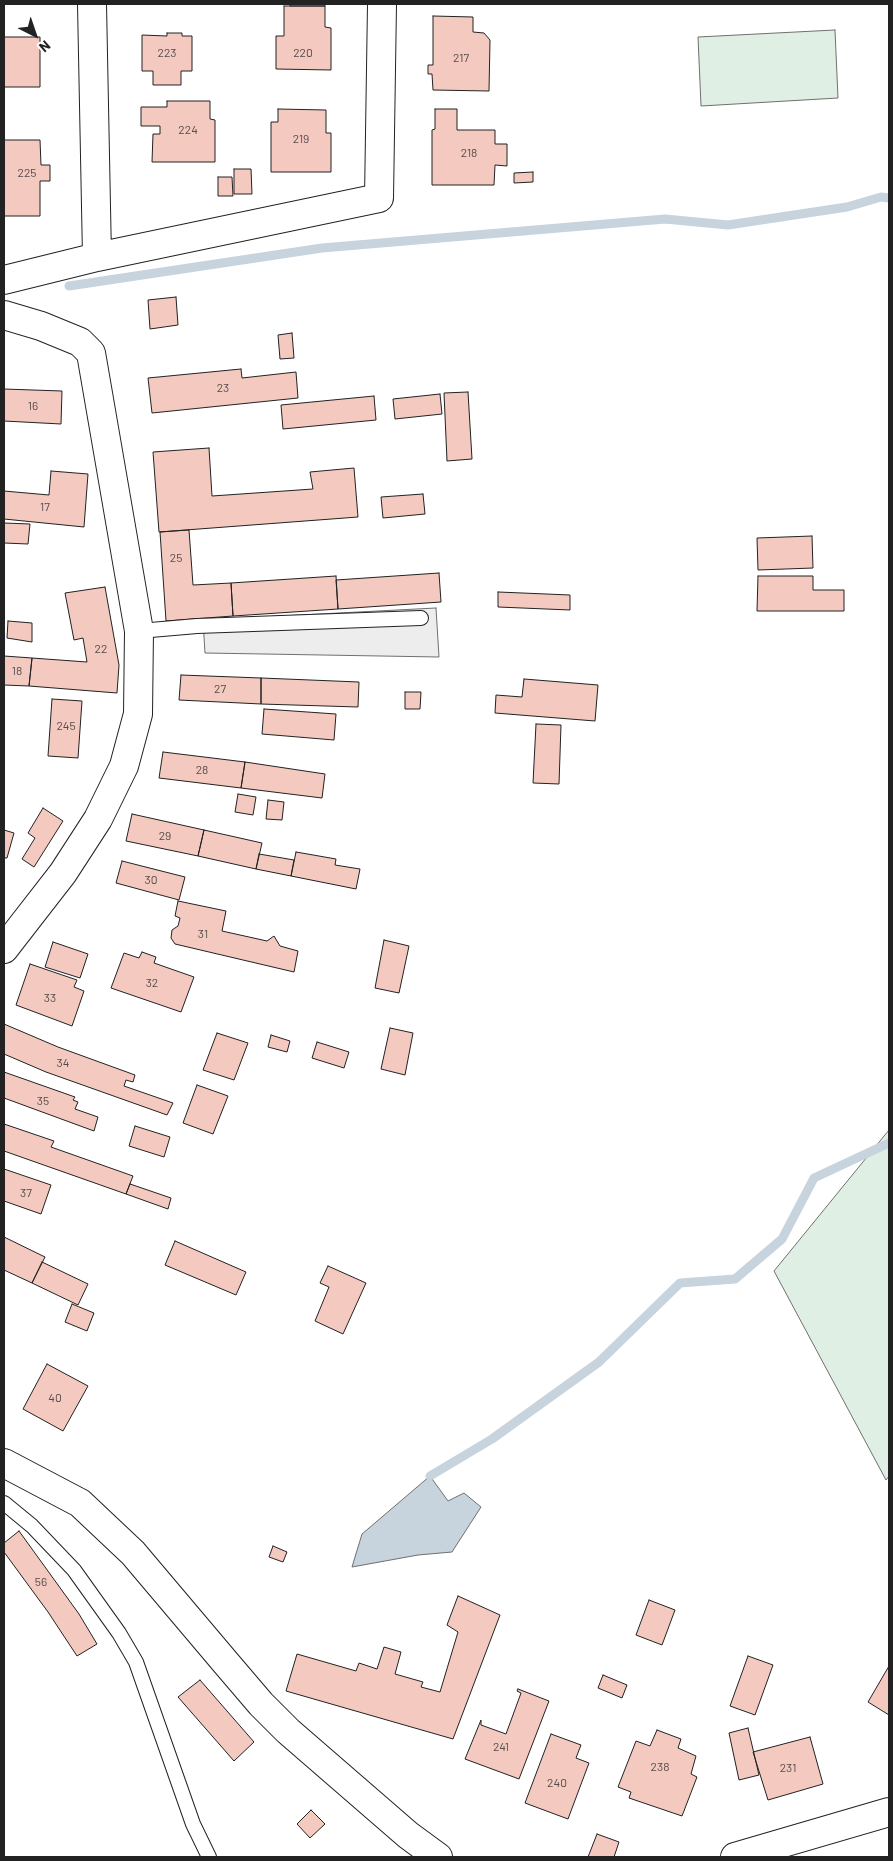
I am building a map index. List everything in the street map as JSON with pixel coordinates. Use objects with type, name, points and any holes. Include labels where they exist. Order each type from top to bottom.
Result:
[{"type":"street","points":[[92,4],[97,257]]},
{"type":"street","points":[[4,280],[97,257],[379,198],[382,4]]},
{"type":"street","points":[[4,315],[41,326],[80,342],[91,353],[139,631],[138,714],[124,766],[98,819],[62,873],[4,949]]},
{"type":"street","points":[[4,1463],[80,1504],[87,1510],[133,1553],[226,1663],[281,1724],[408,1835],[438,1857]]},
{"type":"street","points":[[735,1857],[889,1812]]},
{"type":"lane","points":[[139,631],[197,626],[421,618]]},
{"type":"lane","points":[[4,1503],[32,1526],[74,1570],[119,1633],[136,1662],[193,1824],[209,1857]]},
{"type":"green space","points":[[835,30],[838,98],[701,106],[698,37]]},
{"type":"green space","points":[[889,1130],[889,1476],[886,1480],[774,1271]]},
{"type":"shaded area","points":[[436,608],[439,657],[205,653],[203,620]]},
{"type":"shaded area","points":[[430,1476],[448,1501],[464,1493],[481,1507],[452,1552],[418,1555],[352,1567],[362,1534]]},
{"type":"building","points":[[290,4],[325,4],[325,6],[290,6]]},
{"type":"building","points":[[284,6],[325,6],[325,27],[331,28],[331,70],[276,69],[276,36],[284,36]]},
{"type":"building","points":[[433,16],[473,17],[473,32],[484,33],[490,40],[489,91],[433,90],[432,74],[428,74],[428,65],[433,65]]},
{"type":"building","points":[[167,33],[182,33],[182,36],[192,36],[192,71],[181,71],[181,85],[153,85],[153,71],[142,71],[142,35],[167,36]]},
{"type":"building","points":[[4,37],[40,37],[40,87],[4,87]]},
{"type":"building","points":[[167,101],[210,101],[210,119],[215,120],[215,162],[152,162],[153,134],[160,134],[160,126],[141,126],[141,107],[167,107]]},
{"type":"building","points":[[278,109],[326,110],[326,133],[331,133],[331,172],[271,172],[271,122],[278,122]]},
{"type":"building","points":[[435,109],[457,109],[457,130],[495,130],[495,144],[507,144],[507,166],[495,165],[494,185],[432,185],[432,130],[435,129]]},
{"type":"building","points":[[4,140],[40,140],[41,165],[50,165],[50,181],[40,181],[40,216],[4,216]]},
{"type":"building","points":[[234,169],[251,169],[252,194],[234,194]]},
{"type":"building","points":[[533,172],[533,182],[514,183],[514,173]]},
{"type":"building","points":[[218,177],[232,177],[233,196],[218,196]]},
{"type":"building","points":[[176,297],[178,325],[150,329],[148,300]]},
{"type":"building","points":[[292,333],[294,358],[280,359],[278,335]]},
{"type":"building","points":[[241,369],[242,378],[296,372],[298,398],[152,413],[148,378]]},
{"type":"building","points":[[4,389],[62,391],[61,424],[4,421]]},
{"type":"building","points":[[468,392],[472,459],[447,461],[444,393]]},
{"type":"building","points":[[440,394],[442,414],[395,419],[393,399]]},
{"type":"building","points":[[374,396],[376,420],[283,429],[281,405]]},
{"type":"building","points":[[209,448],[212,496],[313,489],[310,472],[354,468],[358,517],[159,532],[153,452]]},
{"type":"building","points":[[51,471],[88,474],[84,527],[4,519],[4,491],[49,495]]},
{"type":"building","points":[[423,494],[425,514],[383,518],[381,497]]},
{"type":"building","points":[[4,523],[30,524],[28,544],[4,543]]},
{"type":"building","points":[[189,530],[193,585],[231,583],[233,616],[166,621],[160,532]]},
{"type":"building","points":[[812,536],[813,568],[758,570],[757,538]]},
{"type":"building","points":[[439,573],[441,602],[338,609],[336,580]]},
{"type":"building","points":[[336,576],[338,609],[233,616],[231,583]]},
{"type":"building","points":[[758,576],[813,576],[813,590],[844,590],[844,611],[757,611]]},
{"type":"building","points":[[105,587],[119,665],[117,693],[29,686],[32,658],[87,662],[83,638],[74,640],[65,593]]},
{"type":"building","points":[[498,592],[570,595],[570,610],[498,607]]},
{"type":"building","points":[[8,621],[32,623],[32,642],[7,638]]},
{"type":"building","points":[[4,656],[32,658],[29,686],[4,685]]},
{"type":"building","points":[[181,675],[261,678],[261,704],[179,700]]},
{"type":"building","points":[[261,678],[359,682],[358,707],[261,704]]},
{"type":"building","points":[[524,679],[598,685],[595,721],[495,713],[496,695],[522,697]]},
{"type":"building","points":[[405,692],[421,692],[420,709],[405,709]]},
{"type":"building","points":[[52,699],[82,701],[78,758],[48,756]]},
{"type":"building","points":[[264,709],[336,714],[334,740],[262,734]]},
{"type":"building","points":[[536,724],[561,725],[559,784],[533,783]]},
{"type":"building","points":[[163,752],[245,762],[241,788],[159,778]]},
{"type":"building","points":[[245,762],[325,774],[322,798],[241,788]]},
{"type":"building","points":[[238,794],[256,797],[253,815],[235,812]]},
{"type":"building","points":[[268,800],[284,802],[282,820],[266,819]]},
{"type":"building","points":[[43,808],[63,821],[34,867],[22,859],[35,838],[28,833]]},
{"type":"building","points":[[132,814],[204,830],[198,856],[126,841]]},
{"type":"building","points":[[4,830],[14,833],[7,858],[4,858]]},
{"type":"building","points":[[204,830],[262,843],[256,869],[198,856]]},
{"type":"building","points":[[296,852],[336,859],[335,865],[360,869],[356,889],[291,876]]},
{"type":"building","points":[[259,854],[294,860],[291,876],[256,869]]},
{"type":"building","points":[[122,861],[185,877],[179,900],[116,883]]},
{"type":"building","points":[[178,901],[226,911],[222,931],[267,941],[274,936],[280,946],[298,951],[294,972],[175,944],[171,938],[172,930],[178,926],[180,918],[175,916]]},
{"type":"building","points":[[384,940],[409,946],[399,993],[375,988]]},
{"type":"building","points":[[53,942],[88,954],[80,978],[45,967]]},
{"type":"building","points":[[142,952],[156,957],[154,963],[194,977],[181,1012],[111,988],[124,953],[139,958]]},
{"type":"building","points":[[30,964],[77,980],[74,987],[84,991],[72,1026],[16,1005]]},
{"type":"building","points":[[4,1024],[58,1047],[135,1075],[133,1082],[126,1080],[124,1086],[173,1103],[167,1115],[46,1072],[4,1054]]},
{"type":"building","points":[[390,1028],[413,1033],[405,1075],[381,1069]]},
{"type":"building","points":[[217,1033],[248,1043],[234,1080],[203,1070]]},
{"type":"building","points":[[271,1035],[290,1041],[287,1052],[268,1047]]},
{"type":"building","points":[[317,1042],[349,1052],[344,1068],[312,1058]]},
{"type":"building","points":[[4,1072],[75,1097],[73,1100],[78,1102],[75,1109],[98,1117],[94,1131],[4,1098]]},
{"type":"building","points":[[197,1085],[228,1096],[213,1134],[183,1123]]},
{"type":"building","points":[[4,1124],[54,1141],[51,1147],[133,1176],[126,1194],[4,1151]]},
{"type":"building","points":[[135,1126],[170,1137],[164,1157],[129,1146]]},
{"type":"building","points":[[4,1169],[51,1185],[41,1214],[4,1201]]},
{"type":"building","points":[[130,1184],[171,1198],[168,1209],[126,1194]]},
{"type":"building","points":[[4,1237],[45,1257],[32,1283],[4,1270]]},
{"type":"building","points":[[175,1241],[246,1272],[236,1295],[165,1265]]},
{"type":"building","points":[[42,1262],[88,1284],[78,1305],[32,1283]]},
{"type":"building","points":[[328,1266],[366,1283],[343,1334],[315,1321],[329,1287],[320,1283]]},
{"type":"building","points":[[72,1304],[94,1313],[87,1331],[65,1322]]},
{"type":"building","points":[[47,1364],[88,1386],[63,1431],[23,1409]]},
{"type":"building","points":[[19,1531],[79,1614],[97,1644],[77,1656],[48,1612],[4,1552],[4,1543]]},
{"type":"building","points":[[273,1546],[287,1552],[283,1562],[269,1557]]},
{"type":"building","points":[[458,1596],[500,1615],[453,1739],[286,1691],[297,1654],[356,1671],[359,1663],[377,1669],[384,1647],[401,1652],[395,1674],[423,1682],[421,1687],[440,1692],[458,1632],[447,1625]]},
{"type":"building","points":[[649,1600],[675,1610],[662,1645],[636,1635]]},
{"type":"building","points":[[748,1656],[773,1665],[755,1715],[730,1706]]},
{"type":"building","points":[[889,1666],[889,1715],[868,1702]]},
{"type":"building","points":[[603,1675],[627,1685],[622,1698],[598,1688]]},
{"type":"building","points":[[200,1680],[254,1742],[234,1761],[178,1697]]},
{"type":"building","points":[[518,1689],[549,1701],[519,1779],[465,1759],[481,1720],[481,1725],[506,1734],[521,1693],[517,1691]]},
{"type":"building","points":[[748,1728],[759,1775],[739,1780],[729,1733]]},
{"type":"building","points":[[657,1730],[681,1739],[678,1748],[696,1756],[691,1774],[697,1777],[682,1816],[629,1798],[631,1792],[618,1787],[636,1741],[650,1746]]},
{"type":"building","points":[[551,1734],[581,1745],[576,1758],[589,1763],[568,1819],[525,1803]]},
{"type":"building","points":[[810,1737],[823,1784],[768,1800],[753,1752]]},
{"type":"building","points":[[311,1810],[325,1824],[310,1838],[297,1824]]},
{"type":"building","points":[[597,1834],[619,1842],[614,1857],[588,1857]]},
{"type":"waterway","points":[[69,286],[322,248],[665,219],[728,225],[847,207],[881,197],[889,198]]},
{"type":"waterway","points":[[430,1476],[492,1439],[599,1362],[680,1283],[735,1279],[782,1239],[814,1178],[889,1143]]}]
